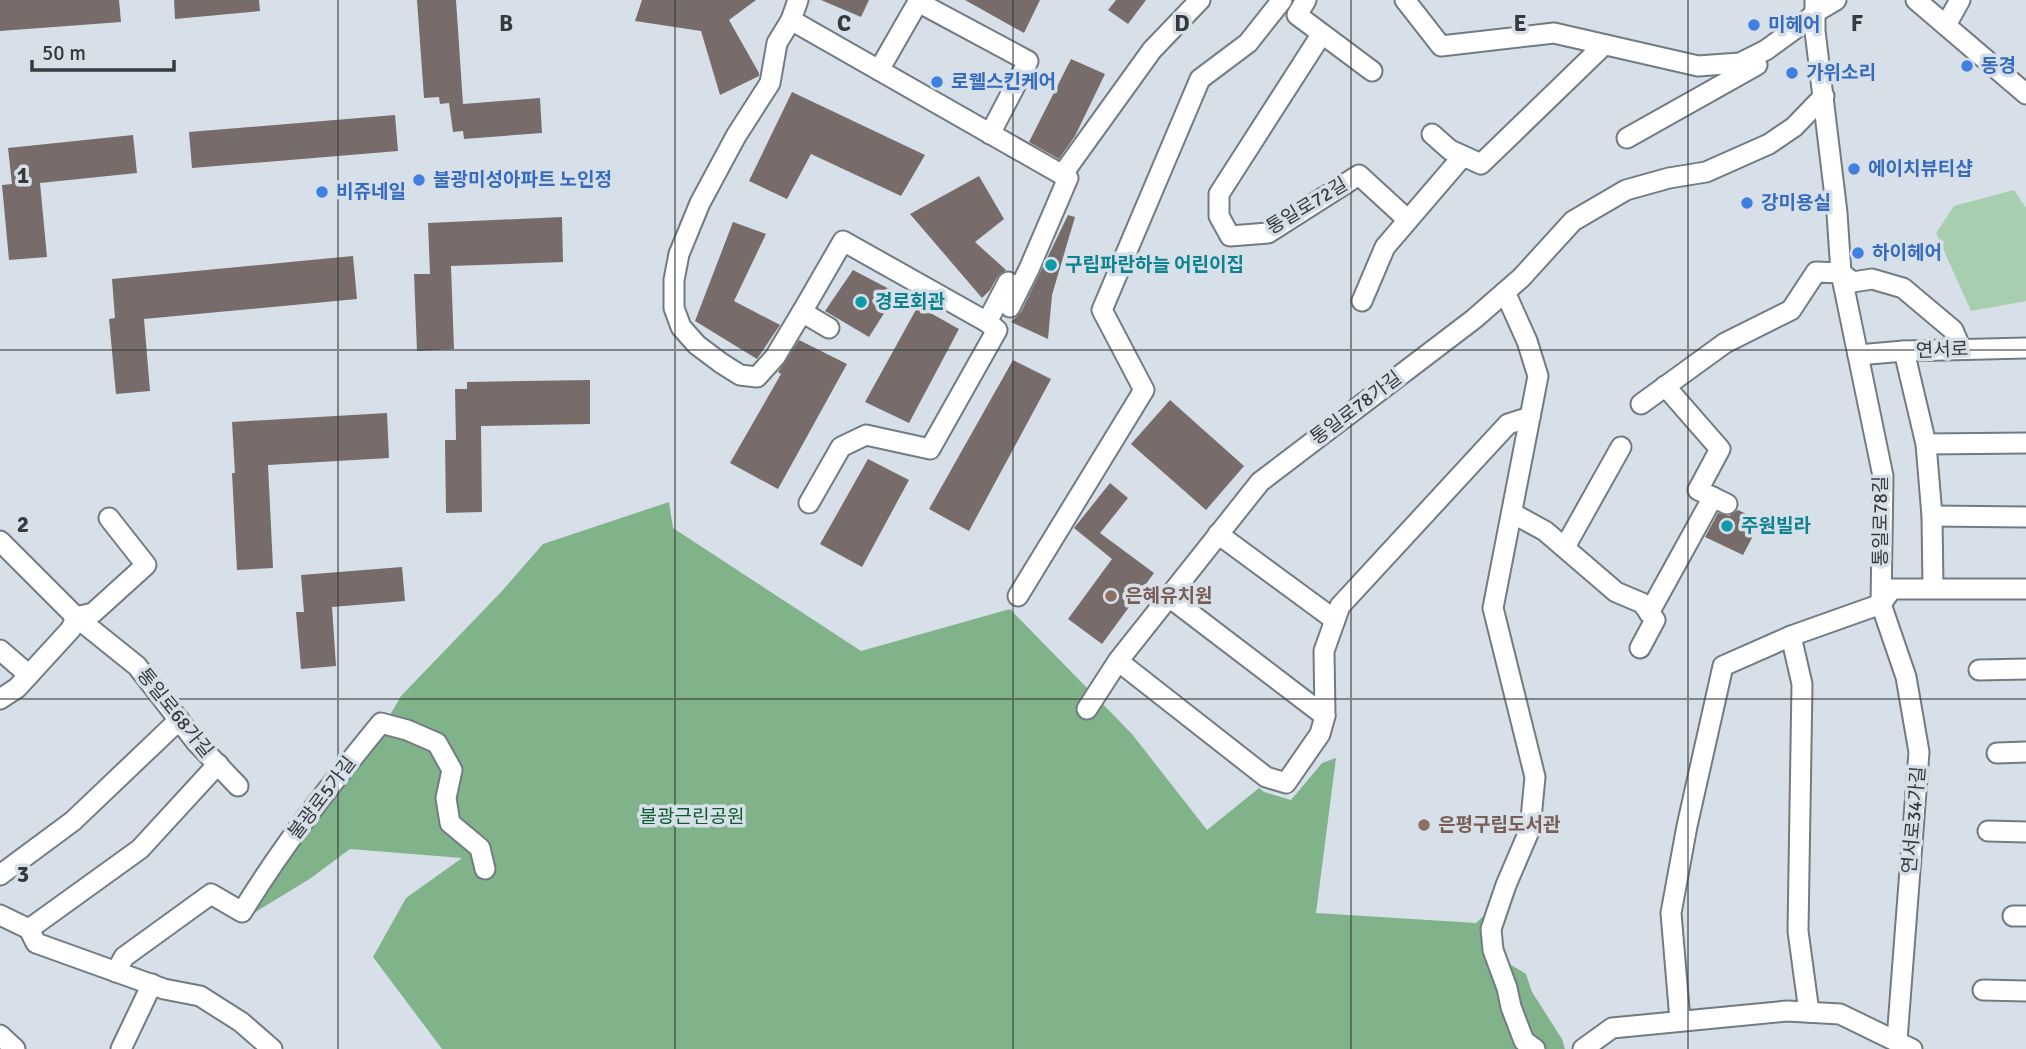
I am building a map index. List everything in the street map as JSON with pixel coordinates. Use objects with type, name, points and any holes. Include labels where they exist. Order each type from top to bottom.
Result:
[{"type":"street","points":[[798,0],[791,20],[777,43],[770,83],[726,154],[700,203],[679,254],[674,280],[674,308],[681,327],[697,345],[740,375],[757,377],[775,357],[843,241],[998,330],[930,449],[866,435],[841,447],[809,503]]},
{"type":"street","points":[[1018,596],[1144,390],[1102,310],[1200,79],[1248,43],[1282,0]]},
{"type":"street","points":[[1306,0],[1297,15],[1372,71]]},
{"type":"street","points":[[1405,0],[1441,46],[1554,33],[1698,66],[1740,63],[1766,50],[1836,0]]},
{"type":"street","points":[[1916,0],[2026,94]]},
{"type":"street","points":[[1946,25],[1960,0]]},
{"type":"street","points":[[1062,175],[1152,50],[1196,1]]},
{"type":"street","points":[[879,70],[918,2],[1028,61],[990,134]]},
{"type":"street","points":[[1627,138],[1815,15]]},
{"type":"street","name":"통일로78길","points":[[1815,15],[1841,273],[1883,476],[1881,604]]},
{"type":"street","points":[[791,20],[1068,178],[1010,307]]},
{"type":"street","name":"통일로72길","points":[[1321,35],[1219,194],[1219,216],[1230,236],[1268,233],[1359,175],[1408,220]]},
{"type":"street","points":[[1432,134],[1450,150],[1481,164],[1604,45]]},
{"type":"street","name":"통일로78가길","points":[[1087,709],[1118,661],[1260,482],[1474,319],[1521,278],[1573,221],[1626,190],[1706,172],[1769,144],[1794,127],[1824,96]]},
{"type":"street","points":[[1362,301],[1385,247],[1463,156]]},
{"type":"street","points":[[1642,404],[1725,343],[1791,310],[1816,272],[1841,273],[1853,282],[1872,279],[1903,288],[1953,330],[1961,349]]},
{"type":"street","points":[[987,322],[1011,278]]},
{"type":"street","points":[[1505,292],[1527,341],[1538,376],[1493,608],[1535,777],[1530,829],[1491,929],[1493,950],[1511,1007],[1524,1041],[1535,1049]]},
{"type":"street","points":[[802,312],[829,328]]},
{"type":"street","name":"연서로","points":[[1858,355],[2026,348]]},
{"type":"street","points":[[1904,351],[1926,444],[1932,516],[1933,588]]},
{"type":"street","points":[[1649,613],[1720,500],[1698,490],[1720,449],[1665,386]]},
{"type":"street","points":[[1118,661],[1266,777],[1286,783],[1320,734],[1325,716],[1324,651],[1340,606],[1508,424],[1530,417]]},
{"type":"street","points":[[1926,444],[2026,443]]},
{"type":"street","points":[[1565,547],[1621,447]]},
{"type":"street","points":[[1512,513],[1545,531],[1616,592],[1642,603],[1654,620],[1640,648]]},
{"type":"street","points":[[1932,516],[2026,517]]},
{"type":"street","points":[[0,699],[17,688],[71,629],[76,617],[93,613],[146,565],[109,518]]},
{"type":"street","points":[[1218,534],[1335,620]]},
{"type":"street","name":"통일로68가길","points":[[0,541],[76,617],[137,666],[179,720],[238,786]]},
{"type":"street","points":[[1680,1020],[1671,913],[1687,826],[1723,666],[1791,636],[1881,604],[1892,589],[2026,589]]},
{"type":"street","points":[[1169,597],[1325,716]]},
{"type":"street","name":"연서로34가길","points":[[1583,1049],[1612,1028],[1787,1012],[1840,1014],[1904,1044],[1919,752],[1906,677],[1881,604]]},
{"type":"street","points":[[1791,636],[1802,684],[1798,931],[1809,1012]]},
{"type":"street","points":[[0,650],[29,675]]},
{"type":"street","points":[[1979,670],[2026,669]]},
{"type":"street","points":[[0,875],[73,821],[179,720]]},
{"type":"street","name":"불광로5가길","points":[[116,972],[124,957],[211,894],[242,912],[297,829],[381,723],[407,730],[437,743],[452,770],[446,798],[450,823],[480,848],[485,869]]},
{"type":"street","points":[[1997,753],[2026,752]]},
{"type":"street","points":[[29,929],[139,849],[218,764]]},
{"type":"street","points":[[1987,831],[2026,832]]},
{"type":"street","points":[[0,915],[29,929],[36,943],[152,984],[200,996],[241,1022],[272,1049]]},
{"type":"street","points":[[121,1049],[152,984]]},
{"type":"street","points":[[1983,990],[2026,991]]},
{"type":"street","points":[[0,1035],[15,1049]]},
{"type":"green space","points":[[2014,190],[2026,208],[2026,301],[1971,311],[1936,233],[1954,206]]},
{"type":"green space","name":"불광근린공원","points":[[669,502],[673,528],[861,651],[1010,609],[1132,734],[1207,830],[1259,788],[1291,800],[1322,763],[1336,758],[1316,913],[1476,923],[1488,912],[1498,957],[1526,974],[1532,992],[1562,1039],[1565,1049],[442,1049],[373,957],[406,898],[462,858],[350,849],[311,878],[249,916],[300,837],[371,748],[401,696],[502,591],[543,544]]},
{"type":"building","points":[[0,0],[119,0],[121,22],[0,31]]},
{"type":"building","points":[[174,0],[259,0],[260,11],[175,19]]},
{"type":"building","points":[[417,0],[456,0],[463,104],[540,98],[542,133],[464,139],[463,131],[453,132],[449,103],[440,104],[439,97],[424,98]]},
{"type":"building","points":[[642,0],[756,0],[729,20],[759,76],[720,95],[701,31],[635,21]]},
{"type":"building","points":[[821,0],[869,0],[861,17]]},
{"type":"building","points":[[965,0],[1040,0],[1024,33]]},
{"type":"building","points":[[1116,0],[1146,0],[1128,24],[1108,10]]},
{"type":"building","points":[[1071,59],[1105,74],[1075,136],[1059,159],[1029,142]]},
{"type":"building","points":[[792,92],[925,155],[901,196],[811,154],[787,199],[749,181]]},
{"type":"building","points":[[395,115],[398,151],[192,168],[189,132]]},
{"type":"building","points":[[133,135],[137,173],[40,183],[47,257],[9,260],[2,185],[12,184],[8,148]]},
{"type":"building","points":[[979,176],[1004,219],[975,242],[1006,270],[998,276],[982,298],[910,214]]},
{"type":"building","name":"구립파란하늘 어린이집","points":[[1068,215],[1075,217],[1052,295],[1048,339],[1011,322],[1021,312]]},
{"type":"building","points":[[562,217],[563,262],[451,266],[454,349],[417,351],[414,274],[430,274],[428,223]]},
{"type":"building","points":[[733,222],[766,234],[734,301],[780,325],[757,359],[695,321]]},
{"type":"building","points":[[353,256],[357,299],[144,319],[150,391],[116,394],[109,319],[115,318],[112,279]]},
{"type":"building","name":"경로회관","points":[[853,270],[897,293],[869,337],[825,311]]},
{"type":"building","points":[[918,306],[959,329],[909,423],[865,402]]},
{"type":"building","points":[[799,340],[847,364],[778,489],[730,463],[781,374],[778,372]]},
{"type":"building","points":[[1013,360],[1051,379],[969,531],[929,509]]},
{"type":"building","points":[[590,380],[590,424],[481,426],[482,512],[446,513],[445,440],[456,440],[455,389],[467,389],[467,382]]},
{"type":"building","points":[[1170,400],[1244,466],[1206,510],[1131,444]]},
{"type":"building","points":[[387,413],[389,458],[268,465],[273,568],[237,570],[232,422]]},
{"type":"building","points":[[868,459],[909,480],[862,567],[820,544]]},
{"type":"building","name":"은혜유치원","points":[[1110,483],[1128,498],[1100,533],[1154,573],[1102,644],[1068,619],[1112,559],[1074,528]]},
{"type":"building","name":"주원빌라","points":[[1738,510],[1757,519],[1750,534],[1753,536],[1743,555],[1705,537],[1718,513],[1729,516]]},
{"type":"building","points":[[402,567],[405,601],[332,607],[336,666],[301,669],[296,612],[304,612],[301,575]]},
{"type":"place","name":"미헤어","points":[[1754,25]]},
{"type":"place","name":"동경","points":[[1967,66]]},
{"type":"place","name":"가위소리","points":[[1792,73]]},
{"type":"place","name":"로웰스킨케어","points":[[937,82]]},
{"type":"place","name":"에이치뷰티샵","points":[[1854,169]]},
{"type":"place","name":"불광미성아파트 노인정","points":[[419,180]]},
{"type":"place","name":"비쥬네일","points":[[322,192]]},
{"type":"place","name":"강미용실","points":[[1747,203]]},
{"type":"place","name":"하이헤어","points":[[1858,253]]},
{"type":"place","name":"구립파란하늘 어린이집","points":[[1051,265]]},
{"type":"place","name":"경로회관","points":[[861,302]]},
{"type":"place","name":"주원빌라","points":[[1727,526]]},
{"type":"place","name":"은혜유치원","points":[[1111,596]]},
{"type":"place","name":"은평구립도서관","points":[[1424,825]]}]
